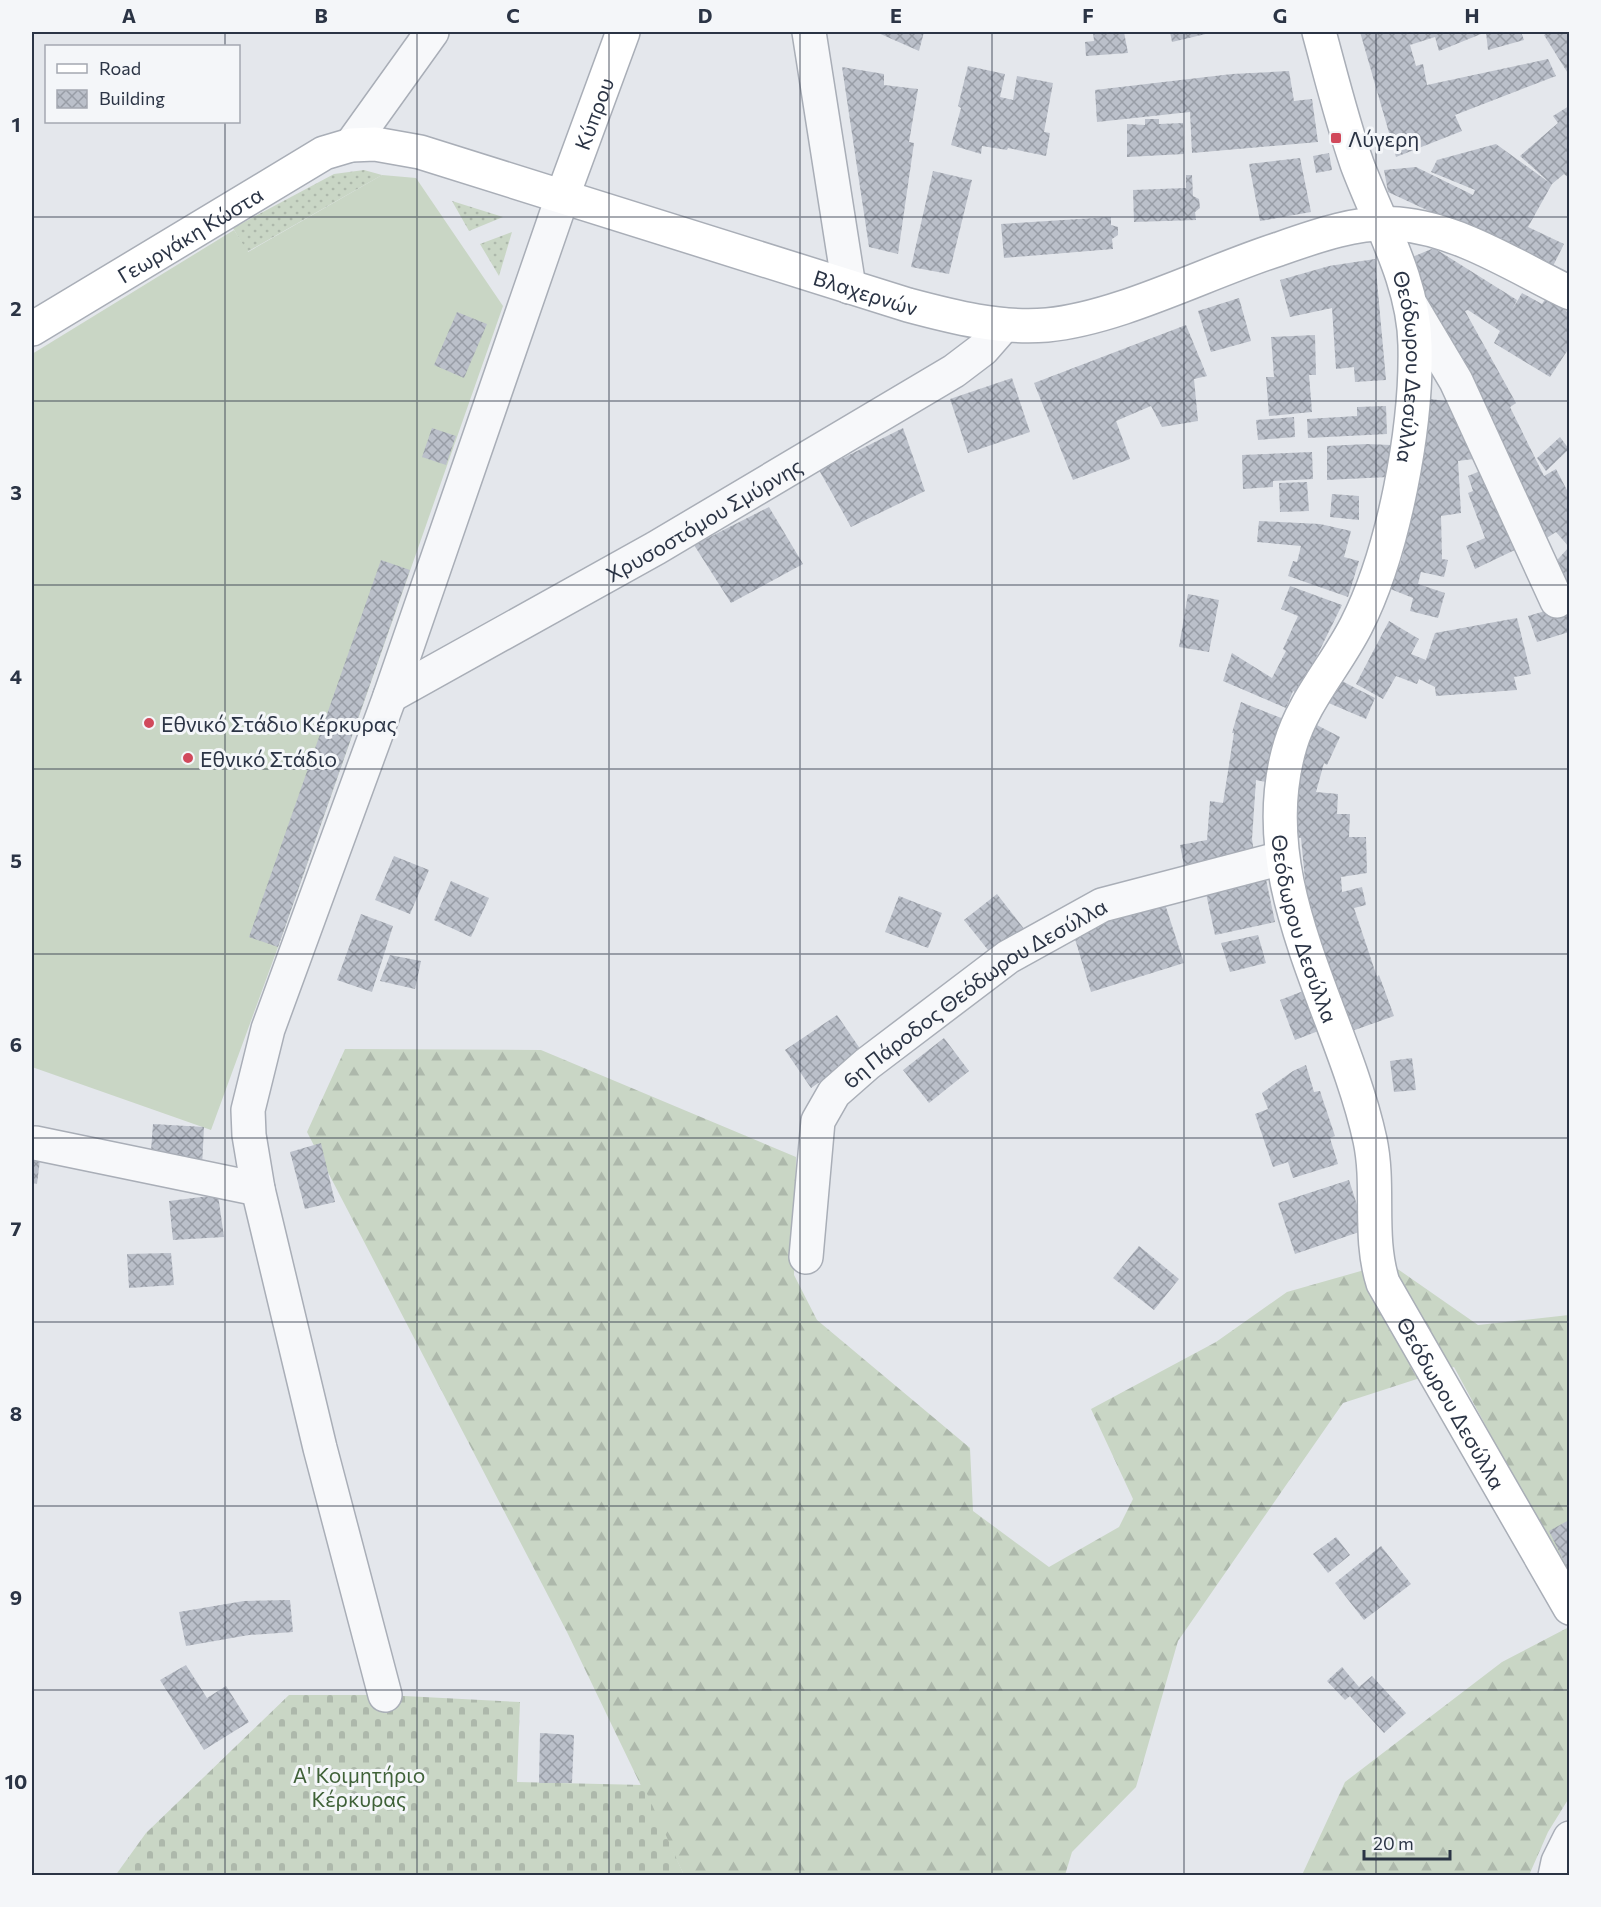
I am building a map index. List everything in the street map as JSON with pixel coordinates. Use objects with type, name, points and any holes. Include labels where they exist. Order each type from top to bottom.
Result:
[{"type":"street","points":[[351,145],[432,32]]},
{"type":"street","name":"Κύπρου","points":[[563,195],[622,32]]},
{"type":"street","points":[[809,32],[849,286]]},
{"type":"street","name":"Θεόδωρου Δεσύλλα","points":[[1319,32],[1351,146],[1412,307],[1415,348],[1413,408],[1400,488],[1380,565],[1366,605],[1343,650],[1305,707],[1290,748],[1281,812],[1282,858],[1292,901],[1371,1141],[1374,1239],[1383,1283],[1569,1608]]},
{"type":"street","name":"Βλαχερνών","points":[[351,145],[375,144],[406,149],[563,195],[935,312],[1004,325],[1046,325],[1095,316],[1304,240],[1361,226],[1382,224],[1411,226],[1447,234],[1569,293]]},
{"type":"street","name":"Γεωργάκη Κώστα","points":[[32,329],[324,153],[351,145]]},
{"type":"street","points":[[385,1695],[323,1460],[258,1189],[249,1135],[248,1110],[259,1059],[390,696],[563,195]]},
{"type":"street","points":[[1412,307],[1456,381],[1557,601]]},
{"type":"street","name":"Χρυσοστόμου Σμύρνης","points":[[390,696],[656,548],[954,371],[983,350],[1004,325]]},
{"type":"street","name":"6η Πάροδος Θεόδωρου Δεσύλλα","points":[[806,1257],[818,1121],[834,1093],[867,1064],[1008,957],[1102,905],[1282,858]]},
{"type":"street","points":[[35,1143],[258,1189]]},
{"type":"street","points":[[1555,1875],[1569,1838]]},
{"type":"green space","points":[[364,170],[382,175],[247,252],[233,228],[334,174]]},
{"type":"green space","name":"Εθνικό Στάδιο","points":[[382,175],[416,178],[503,306],[278,947],[211,1130],[32,1067],[32,354],[234,230],[248,252]]},
{"type":"green space","points":[[452,201],[503,217],[469,231]]},
{"type":"green space","points":[[512,232],[499,276],[480,244]]},
{"type":"green space","points":[[345,1049],[541,1050],[796,1157],[794,1275],[817,1320],[970,1448],[973,1511],[1049,1567],[1119,1527],[1133,1499],[1091,1409],[1216,1342],[1287,1292],[1389,1263],[1478,1325],[1569,1315],[1569,1580],[1454,1367],[1343,1403],[1178,1641],[1136,1787],[1072,1852],[1065,1875],[684,1875],[567,1632],[307,1132]]},
{"type":"green space","points":[[1569,1627],[1569,1798],[1548,1832],[1530,1873],[1485,1876],[1302,1875],[1345,1782],[1502,1662]]},
{"type":"green space","name":"Α' Κοιμητήριο Κέρκυρας","points":[[289,1695],[385,1695],[520,1702],[517,1782],[643,1785],[684,1875],[115,1876],[146,1833]]},
{"type":"building","points":[[876,32],[924,32],[919,51]]},
{"type":"building","points":[[1093,32],[1124,32],[1128,53],[1086,56],[1085,42],[1094,41]]},
{"type":"building","points":[[1170,32],[1214,32],[1172,42]]},
{"type":"building","points":[[1360,32],[1486,32],[1439,51],[1435,37],[1410,45],[1416,66],[1423,64],[1427,85],[1548,59],[1556,76],[1455,115],[1462,131],[1396,157]]},
{"type":"building","points":[[1486,32],[1521,32],[1524,40],[1488,50]]},
{"type":"building","points":[[1548,32],[1569,32],[1569,75],[1544,35]]},
{"type":"building","points":[[968,66],[1005,74],[1000,97],[1013,100],[1017,76],[1053,83],[1044,132],[1050,133],[1046,156],[1008,148],[1007,150],[982,146],[981,154],[951,145],[961,108],[958,106]]},
{"type":"building","points":[[842,67],[884,74],[884,85],[918,89],[909,142],[914,143],[898,254],[869,247]]},
{"type":"building","points":[[1289,71],[1294,101],[1312,99],[1318,142],[1192,153],[1190,112],[1097,122],[1095,90],[1232,74]]},
{"type":"building","points":[[1569,106],[1569,136],[1567,137],[1569,178],[1564,174],[1552,184],[1528,227],[1564,244],[1552,268],[1388,192],[1384,170],[1416,167],[1473,195],[1475,190],[1431,172],[1437,160],[1496,144],[1550,183],[1520,156],[1558,123],[1553,116]]},
{"type":"building","points":[[1145,119],[1159,119],[1159,124],[1183,123],[1184,154],[1127,157],[1127,124],[1145,125]]},
{"type":"building","points":[[1329,153],[1332,170],[1316,173],[1313,156]]},
{"type":"building","points":[[1300,158],[1311,212],[1260,221],[1249,164]]},
{"type":"building","points":[[933,171],[972,180],[949,274],[911,267]]},
{"type":"building","points":[[1186,175],[1192,175],[1193,196],[1199,199],[1200,208],[1195,212],[1196,220],[1134,222],[1133,190],[1186,188]]},
{"type":"building","points":[[1111,217],[1111,225],[1118,227],[1118,235],[1112,239],[1113,249],[1004,258],[1001,224]]},
{"type":"building","points":[[1434,248],[1517,300],[1512,310],[1522,293],[1542,304],[1546,298],[1569,313],[1569,348],[1550,377],[1494,343],[1500,331],[1468,310],[1465,311],[1516,403],[1510,407],[1544,476],[1556,469],[1569,494],[1569,547],[1556,532],[1542,541],[1405,260]]},
{"type":"building","points":[[1375,259],[1386,380],[1355,382],[1354,367],[1336,369],[1332,308],[1290,317],[1280,280],[1329,266]]},
{"type":"building","points":[[1239,298],[1251,341],[1211,352],[1198,311]]},
{"type":"building","points":[[457,312],[487,324],[464,378],[434,365]]},
{"type":"building","points":[[1186,325],[1207,376],[1194,379],[1198,421],[1162,427],[1151,406],[1116,421],[1130,459],[1073,480],[1034,383]]},
{"type":"building","points":[[1315,335],[1316,375],[1309,375],[1312,412],[1269,416],[1266,377],[1274,377],[1271,337]]},
{"type":"building","points":[[1012,378],[1030,432],[968,453],[950,399]]},
{"type":"building","points":[[1424,398],[1458,403],[1481,458],[1458,461],[1461,513],[1441,516],[1442,559],[1448,560],[1444,577],[1421,572],[1418,584],[1445,593],[1438,618],[1410,611],[1413,598],[1388,588],[1395,564],[1400,565],[1404,550]]},
{"type":"building","points":[[1386,406],[1387,434],[1308,438],[1307,419],[1357,416],[1357,407]]},
{"type":"building","points":[[1294,417],[1295,437],[1258,440],[1256,420]]},
{"type":"building","points":[[432,428],[456,436],[446,465],[422,457]]},
{"type":"building","points":[[903,428],[925,491],[851,527],[819,470]]},
{"type":"building","points":[[1560,437],[1569,449],[1546,471],[1537,458]]},
{"type":"building","points":[[1391,445],[1388,477],[1327,480],[1327,446]]},
{"type":"building","points":[[1312,452],[1313,479],[1273,481],[1273,487],[1243,489],[1242,455]]},
{"type":"building","points":[[1485,469],[1519,548],[1475,569],[1466,546],[1485,538],[1468,493],[1473,491],[1468,476]]},
{"type":"building","points":[[1307,482],[1309,511],[1280,512],[1279,483]]},
{"type":"building","points":[[1332,494],[1359,496],[1359,520],[1330,517]]},
{"type":"building","points":[[769,507],[803,564],[731,603],[694,545]]},
{"type":"building","points":[[1259,521],[1320,524],[1351,531],[1344,557],[1359,561],[1348,597],[1288,576],[1293,561],[1297,562],[1301,546],[1257,542]]},
{"type":"building","points":[[1569,547],[1569,592],[1549,569]]},
{"type":"building","points":[[381,560],[410,570],[278,947],[249,937]]},
{"type":"building","points":[[1290,586],[1342,605],[1298,694],[1293,691],[1286,708],[1223,681],[1232,653],[1272,678],[1286,651],[1283,649],[1298,616],[1281,609]]},
{"type":"building","points":[[1188,594],[1219,600],[1209,652],[1179,647]]},
{"type":"building","points":[[1566,605],[1569,612],[1569,632],[1537,642],[1528,616]]},
{"type":"building","points":[[1517,618],[1531,674],[1514,677],[1517,690],[1436,696],[1435,687],[1419,679],[1417,684],[1396,676],[1383,699],[1356,684],[1389,621],[1419,639],[1411,654],[1426,660],[1435,633]]},
{"type":"building","points":[[1336,678],[1375,698],[1366,719],[1324,701]]},
{"type":"building","points":[[1241,702],[1286,720],[1274,746],[1266,782],[1256,780],[1252,839],[1255,859],[1186,875],[1180,845],[1207,840],[1210,801],[1223,803],[1234,733],[1232,733]]},
{"type":"building","points":[[1313,723],[1340,737],[1327,765],[1324,763],[1316,792],[1338,794],[1337,814],[1350,814],[1349,837],[1366,837],[1367,873],[1341,877],[1342,892],[1362,887],[1366,905],[1354,908],[1377,977],[1379,975],[1394,1016],[1352,1031],[1307,901],[1301,838],[1290,838],[1298,751]]},
{"type":"building","points":[[394,856],[429,870],[410,914],[375,900]]},
{"type":"building","points":[[1264,870],[1275,922],[1215,935],[1204,884]]},
{"type":"building","points":[[451,881],[489,898],[471,937],[434,920]]},
{"type":"building","points":[[997,894],[1025,930],[992,955],[964,920]]},
{"type":"building","points":[[899,896],[942,913],[928,948],[885,932]]},
{"type":"building","points":[[1164,901],[1184,963],[1091,992],[1072,929]]},
{"type":"building","points":[[361,914],[393,926],[372,992],[337,980]]},
{"type":"building","points":[[1258,935],[1266,963],[1230,972],[1221,943]]},
{"type":"building","points":[[390,955],[421,961],[415,989],[380,981]]},
{"type":"building","points":[[1306,990],[1321,1030],[1295,1040],[1280,1000]]},
{"type":"building","points":[[837,1015],[863,1053],[811,1088],[785,1050]]},
{"type":"building","points":[[944,1038],[969,1071],[929,1103],[903,1070]]},
{"type":"building","points":[[1412,1058],[1416,1090],[1394,1092],[1390,1061]]},
{"type":"building","points":[[1306,1065],[1314,1092],[1320,1091],[1335,1136],[1330,1138],[1338,1164],[1293,1178],[1288,1162],[1273,1167],[1255,1114],[1268,1109],[1262,1093],[1293,1071]]},
{"type":"building","points":[[153,1124],[204,1127],[202,1167],[150,1164]]},
{"type":"building","points":[[321,1143],[335,1202],[305,1209],[290,1152]]},
{"type":"building","points":[[32,1158],[40,1160],[37,1184],[32,1183]]},
{"type":"building","points":[[1349,1180],[1365,1230],[1295,1254],[1278,1203]]},
{"type":"building","points":[[218,1195],[224,1237],[173,1240],[169,1201]]},
{"type":"building","points":[[1139,1246],[1179,1279],[1154,1310],[1113,1278]]},
{"type":"building","points":[[171,1253],[174,1285],[129,1288],[127,1254]]},
{"type":"building","points":[[1569,1520],[1569,1571],[1549,1531]]},
{"type":"building","points":[[1336,1537],[1350,1555],[1328,1573],[1313,1554]]},
{"type":"building","points":[[1381,1546],[1411,1584],[1364,1620],[1335,1583]]},
{"type":"building","points":[[290,1600],[293,1632],[249,1635],[186,1646],[179,1612],[244,1601]]},
{"type":"building","points":[[186,1665],[207,1698],[226,1686],[249,1722],[204,1750],[160,1680]]},
{"type":"building","points":[[1342,1667],[1359,1687],[1372,1676],[1406,1713],[1384,1733],[1350,1696],[1345,1700],[1327,1681]]},
{"type":"building","points":[[540,1733],[574,1735],[572,1783],[539,1783]]},
{"type":"place","name":"Λύγερη","points":[[1336,138]]},
{"type":"place","name":"Εθνικό Στάδιο Κέρκυρας","points":[[149,723]]},
{"type":"place","name":"Εθνικό Στάδιο","points":[[188,758]]}]
